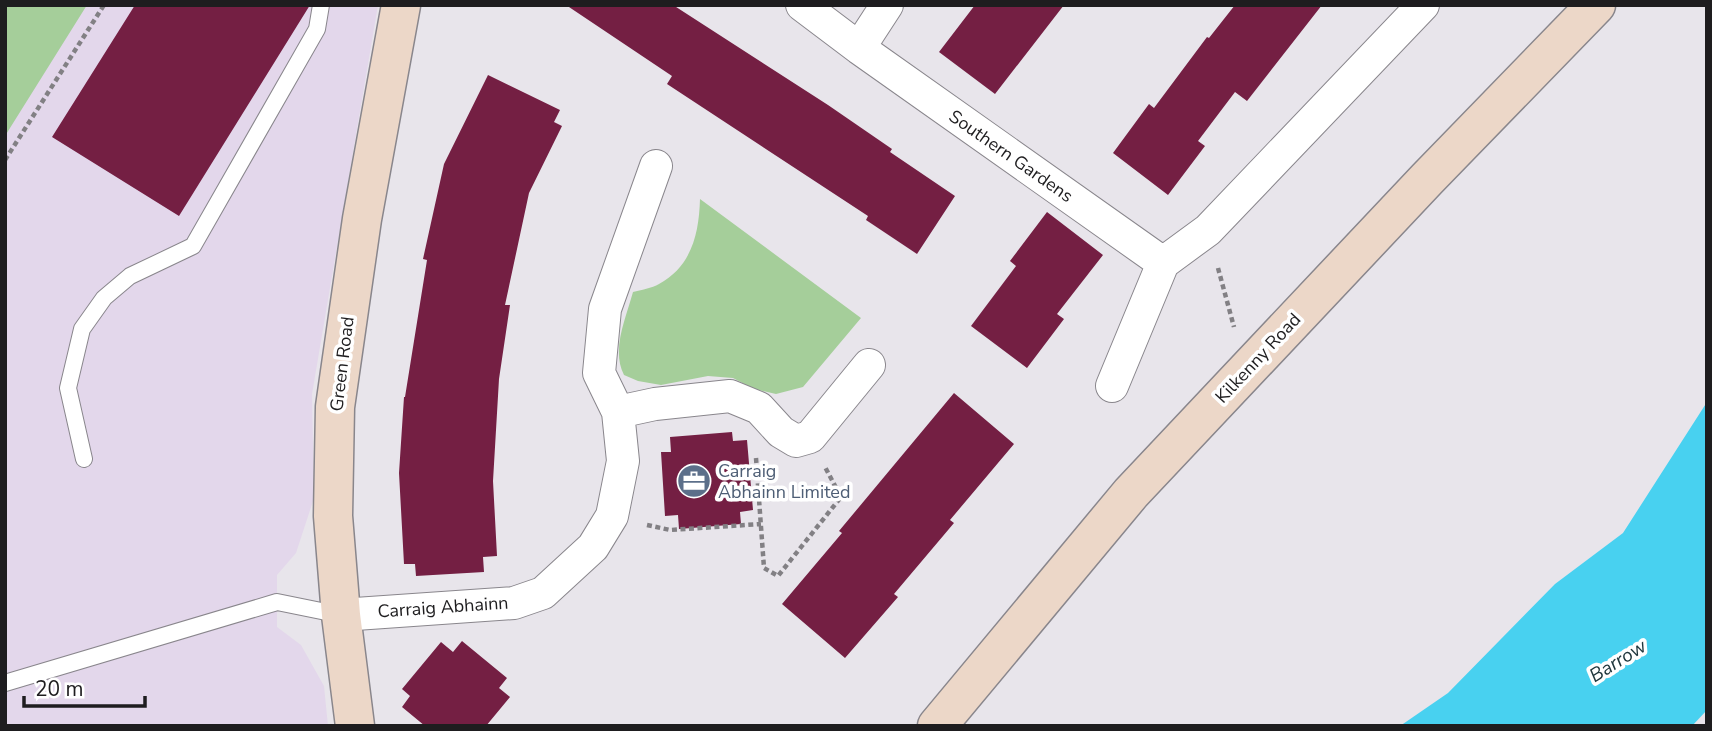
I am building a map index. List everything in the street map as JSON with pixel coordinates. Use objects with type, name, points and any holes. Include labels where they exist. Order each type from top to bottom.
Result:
[{"type":"main road","name":"Green Road","points":[[355,726],[332,516],[335,407],[362,219],[401,5]]},
{"type":"main road","name":"Kilkenny Road","points":[[937,726],[1131,493],[1427,179],[1596,5]]},
{"type":"street","name":"Southern Gardens","points":[[802,5],[1163,263]]},
{"type":"street","points":[[859,48],[887,5]]},
{"type":"street","points":[[1112,386],[1163,263],[1208,230],[1423,5]]},
{"type":"street","name":"Carraig Abhainn","points":[[341,615],[514,603],[543,593],[593,547],[612,516],[623,461],[618,412],[599,373],[605,309],[656,166]]},
{"type":"street","points":[[618,412],[656,404],[730,396],[759,408],[781,432],[796,441],[810,437],[869,365]]},
{"type":"lane","points":[[84,459],[68,388],[82,329],[104,298],[130,276],[193,246],[317,29],[321,5]]},
{"type":"lane","points":[[5,683],[277,602],[341,615]]},
{"type":"path","points":[[5,160],[104,5]]},
{"type":"path","points":[[1208,230],[1246,372]]},
{"type":"path","points":[[759,408],[755,443],[764,568],[778,576],[841,497],[810,437]]},
{"type":"path","points":[[612,516],[670,530],[761,524]]},
{"type":"shaded area","points":[[5,5],[378,5],[312,394],[314,498],[296,553],[277,575],[277,627],[301,645],[324,686],[328,726],[5,726]]},
{"type":"green space","points":[[5,5],[87,5],[5,136]]},
{"type":"green space","points":[[700,199],[861,318],[803,387],[776,394],[754,389],[733,378],[708,376],[661,385],[638,381],[624,375],[620,365],[619,345],[633,292],[659,284],[679,268],[692,247],[698,224]]},
{"type":"water","name":"Barrow","points":[[1707,402],[1707,710],[1692,726],[1400,726],[1448,693],[1555,584],[1623,533]]},
{"type":"building","points":[[135,5],[310,5],[179,216],[52,137]]},
{"type":"building","points":[[566,5],[673,5],[828,105],[955,196],[917,254],[866,220],[868,216],[667,84],[672,76]]},
{"type":"building","points":[[975,5],[1064,5],[995,94],[939,52]]},
{"type":"building","points":[[1235,5],[1322,5],[1247,101],[1235,92],[1198,141],[1205,146],[1168,195],[1113,153],[1149,104],[1154,108],[1207,37],[1209,38]]},
{"type":"building","points":[[488,75],[560,110],[554,122],[562,126],[529,193],[505,305],[510,305],[499,379],[493,481],[497,556],[483,557],[484,572],[416,576],[415,564],[404,564],[399,473],[404,397],[427,260],[423,259],[444,164]]},
{"type":"building","points":[[1047,212],[1103,255],[1057,314],[1064,319],[1027,368],[971,326],[1016,266],[1010,261]]},
{"type":"building","points":[[954,393],[1014,444],[950,520],[954,523],[894,594],[898,597],[845,658],[782,604]]},
{"type":"building","points":[[732,432],[733,441],[747,440],[753,510],[740,512],[741,524],[679,529],[678,515],[665,516],[661,452],[671,452],[670,437]]},
{"type":"building","points":[[462,641],[507,678],[499,688],[510,697],[486,726],[425,726],[402,707],[410,696],[402,689],[441,642],[453,652]]},
{"type":"place","name":"Carraig Abhainn Limited","points":[[694,481]]}]
